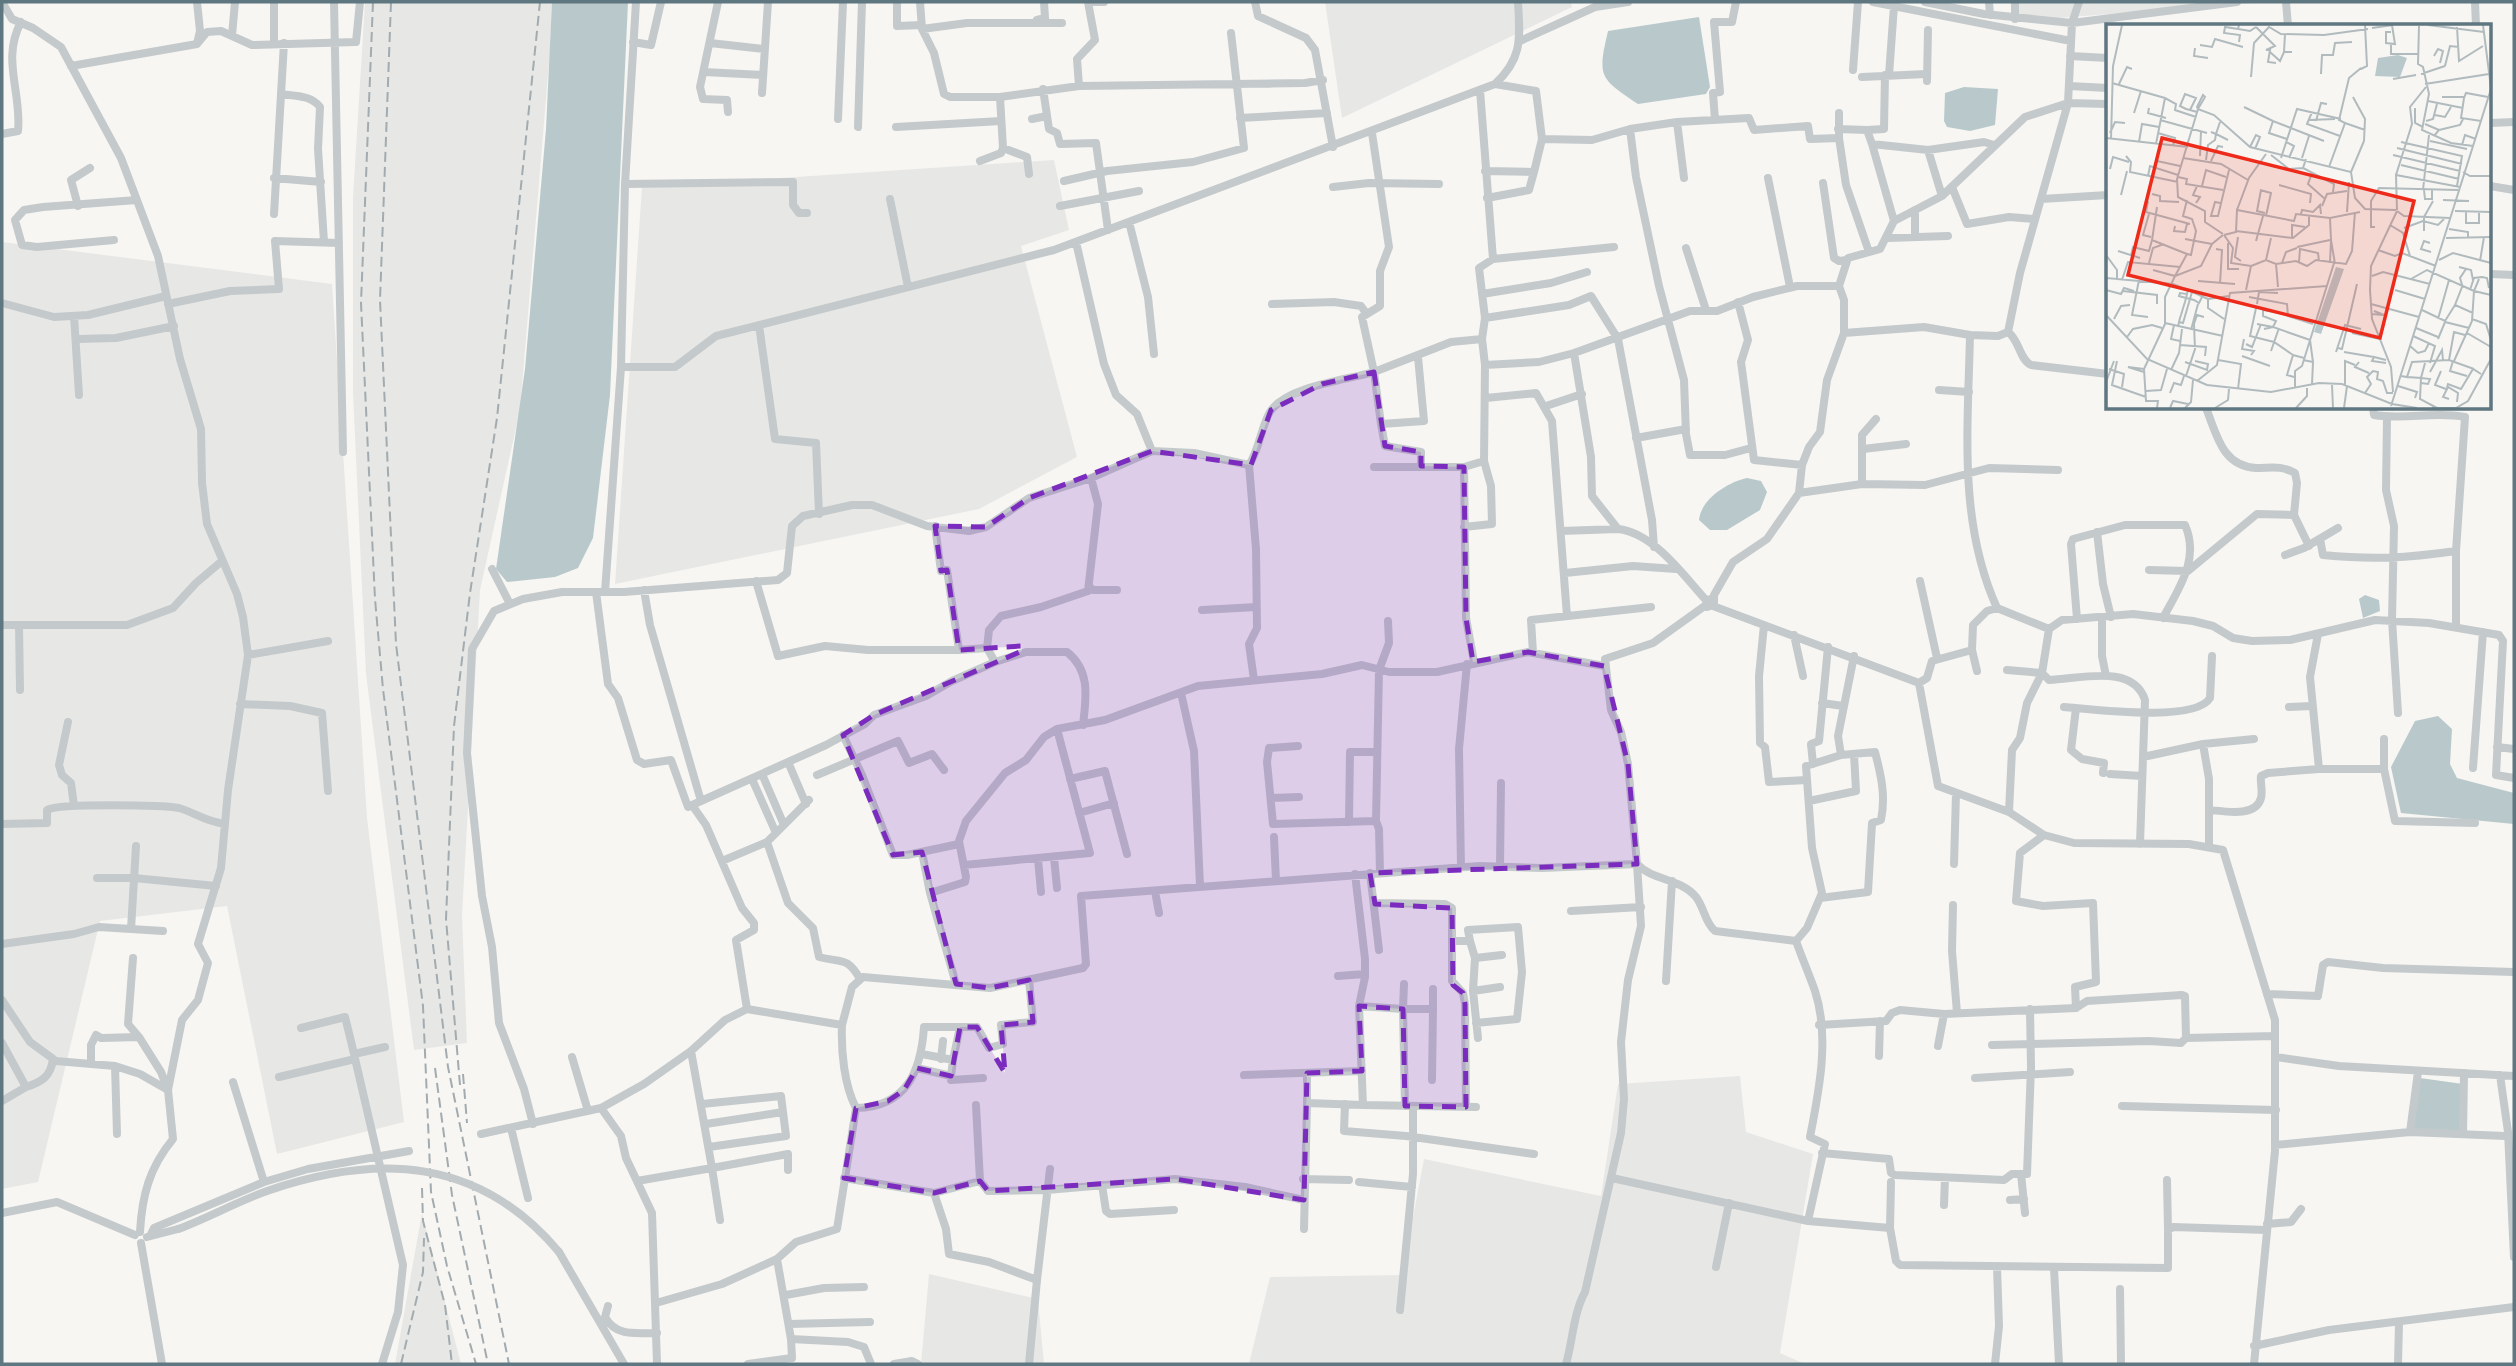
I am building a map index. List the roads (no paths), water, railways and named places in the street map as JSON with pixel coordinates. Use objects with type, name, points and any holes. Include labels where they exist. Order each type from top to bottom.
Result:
[{"type":"street","points":[[2,2],[12,19],[61,47],[121,159],[137,200],[158,256],[180,359],[201,429],[206,524],[237,594],[248,655],[216,886],[198,944],[208,963],[198,1000],[182,1020],[168,1090]]},
{"type":"street","points":[[197,2],[200,31],[197,44]]},
{"type":"street","points":[[232,36],[235,2]]},
{"type":"street","points":[[274,2],[274,43]]},
{"type":"street","points":[[334,2],[343,452]]},
{"type":"street","points":[[71,66],[197,44],[207,32],[220,31],[252,45],[356,42],[360,2]]},
{"type":"street","points":[[636,2],[625,184],[621,367],[601,592],[608,684],[618,698],[637,760],[644,764],[671,760],[688,807],[843,735],[874,715],[926,696],[995,662],[1026,652],[1067,652],[1079,663],[1085,678],[1083,725]]},
{"type":"street","points":[[633,42],[651,45],[661,2]]},
{"type":"street","points":[[718,2],[701,98],[727,100],[728,111]]},
{"type":"street","points":[[762,93],[768,2]]},
{"type":"street","points":[[838,118],[843,2]]},
{"type":"street","points":[[858,127],[862,2]]},
{"type":"street","points":[[897,2],[897,26],[1062,23]]},
{"type":"street","points":[[920,2],[922,27],[934,53],[944,94],[1000,97],[1079,86],[1322,80]]},
{"type":"street","points":[[1037,23],[1037,19],[1045,18],[1044,2]]},
{"type":"street","points":[[1079,86],[1076,59],[1095,40],[1089,2],[1104,2]]},
{"type":"street","points":[[1255,2],[1258,16],[1298,34],[1313,45],[1333,147]]},
{"type":"street","points":[[621,367],[675,367],[716,336],[1076,242],[1372,133],[1495,84],[1511,70],[1520,41],[1518,2]]},
{"type":"street","points":[[1520,41],[1595,6],[1628,2]]},
{"type":"street","points":[[1715,120],[1713,93],[1720,92],[1714,22],[1732,22],[1736,2]]},
{"type":"street","points":[[1853,70],[1858,2]]},
{"type":"street","points":[[1873,2],[2071,41]]},
{"type":"street","points":[[1925,2],[2015,19],[2072,23],[2237,2]]},
{"type":"street","points":[[1989,2],[1990,15]]},
{"type":"street","points":[[2015,2],[2015,19]]},
{"type":"street","points":[[2008,332],[2035,219],[2068,103],[2072,23],[2079,2]]},
{"type":"street","points":[[2286,2],[2288,24]]},
{"type":"street","points":[[2475,2],[2476,24]]},
{"type":"street","points":[[1542,139],[1592,140],[1630,129],[1677,122],[1749,118],[1754,130],[1808,126],[1811,141],[1838,133],[1884,129],[1894,6]]},
{"type":"street","points":[[2,134],[18,131],[6,64],[21,22]]},
{"type":"street","points":[[1862,77],[1887,75],[1927,78],[1928,30]]},
{"type":"street","points":[[1064,181],[1107,171],[1193,162],[1244,148],[1231,33]]},
{"type":"street","points":[[274,214],[274,178],[284,43]]},
{"type":"street","points":[[710,43],[764,49]]},
{"type":"street","points":[[2070,56],[2106,58]]},
{"type":"street","points":[[704,72],[762,75]]},
{"type":"street","points":[[1487,198],[1529,190],[1542,139],[1536,91],[1495,84]]},
{"type":"street","points":[[2069,86],[2106,88]]},
{"type":"street","points":[[1043,89],[1049,129],[1057,133],[1063,146],[1094,141],[1108,230]]},
{"type":"street","points":[[1480,90],[1493,259]]},
{"type":"street","points":[[281,94],[316,101],[320,107],[318,149],[324,242]]},
{"type":"street","points":[[980,161],[1001,153],[1003,148],[1000,97]]},
{"type":"street","points":[[1894,221],[1942,196],[2025,117],[2068,103],[2106,104]]},
{"type":"street","points":[[1240,118],[1327,113]]},
{"type":"street","points":[[1839,113],[1838,133],[1846,185],[1870,251]]},
{"type":"street","points":[[1032,119],[1047,116]]},
{"type":"street","points":[[896,127],[1001,121]]},
{"type":"street","points":[[1677,122],[1684,178]]},
{"type":"street","points":[[2492,123],[2514,122]]},
{"type":"street","points":[[1630,129],[1636,177],[1659,286],[1684,380],[1690,455],[1725,454],[1751,448]]},
{"type":"street","points":[[1823,183],[1834,258],[1839,261],[1847,260],[1880,249],[1894,221],[1867,130]]},
{"type":"street","points":[[1372,133],[1388,255],[1380,271],[1380,306],[1362,317],[1374,372],[1385,446],[1421,452],[1421,466]]},
{"type":"street","points":[[1872,144],[1928,150],[1984,142],[1994,145]]},
{"type":"street","points":[[1003,148],[1027,157],[1029,174]]},
{"type":"street","points":[[1928,150],[1942,196]]},
{"type":"street","points":[[78,206],[71,180],[90,168]]},
{"type":"street","points":[[1485,171],[1534,172]]},
{"type":"street","points":[[274,178],[321,182]]},
{"type":"street","points":[[1768,178],[1790,287]]},
{"type":"street","points":[[625,184],[793,182],[793,205],[799,213],[807,213]]},
{"type":"street","points":[[1333,187],[1439,184]]},
{"type":"street","points":[[2492,186],[2507,190],[2514,190],[2514,187]]},
{"type":"street","points":[[1952,187],[1967,224],[2009,217],[2035,219]]},
{"type":"street","points":[[1060,205],[1139,191]]},
{"type":"street","points":[[2041,199],[2106,195]]},
{"type":"street","points":[[890,199],[908,287]]},
{"type":"street","points":[[114,240],[71,245],[22,245],[15,220],[24,210],[137,200]]},
{"type":"street","points":[[1915,210],[1915,237]]},
{"type":"street","points":[[1129,222],[1148,297],[1154,354]]},
{"type":"street","points":[[1888,237],[1948,236]]},
{"type":"street","points":[[2,303],[54,317],[74,316],[230,290],[279,289],[275,241],[339,243]]},
{"type":"street","points":[[1076,242],[1104,364],[1116,395],[1137,414],[1152,452]]},
{"type":"street","points":[[1464,527],[1492,524],[1491,486],[1484,461],[1486,398],[1482,339],[1485,318],[1479,268],[1493,259],[1614,247]]},
{"type":"street","points":[[1686,248],[1706,310]]},
{"type":"street","points":[[1566,1364],[1575,1333],[1575,1310],[1585,1292],[1612,1178],[1624,1099],[1621,1042],[1628,980],[1641,926],[1628,764],[1621,732],[1611,710],[1605,659],[1653,643],[1709,603],[1733,562],[1767,539],[1799,494],[1802,466],[1809,447],[1820,432],[1827,380],[1844,333],[1844,300],[1839,286],[1847,260]]},
{"type":"street","points":[[1482,293],[1551,283],[1587,272]]},
{"type":"street","points":[[2492,274],[2514,275]]},
{"type":"street","points":[[1485,365],[1539,362],[1618,339],[1690,311],[1717,311],[1790,287],[1839,286]]},
{"type":"street","points":[[1485,318],[1569,305],[1591,296],[1618,339],[1654,547]]},
{"type":"street","points":[[1272,304],[1335,302],[1361,306],[1366,313]]},
{"type":"street","points":[[1738,302],[1748,340],[1741,362],[1751,448],[1755,460],[1802,466]]},
{"type":"street","points":[[74,316],[78,339],[79,396]]},
{"type":"street","points":[[759,324],[775,439],[816,443],[819,513]]},
{"type":"street","points":[[78,339],[116,338],[174,326]]},
{"type":"street","points":[[1844,333],[1924,327],[1970,335],[1998,336],[2008,332]]},
{"type":"street","points":[[2008,332],[2014,337],[2025,362],[2031,365],[2106,373]]},
{"type":"street","points":[[1970,335],[1967,494],[1983,578],[1997,608]]},
{"type":"street","points":[[1254,680],[1250,644],[1257,628],[1255,523],[1249,465],[1262,439],[1270,410],[1287,398],[1322,384],[1374,372],[1451,342],[1482,339]]},
{"type":"street","points":[[1574,353],[1591,457],[1592,496],[1618,528]]},
{"type":"street","points":[[1381,424],[1424,421],[1418,357]]},
{"type":"street","points":[[1939,390],[1969,392]]},
{"type":"street","points":[[1486,398],[1536,393],[1546,405],[1555,440],[1567,616]]},
{"type":"street","points":[[1546,405],[1582,394]]},
{"type":"street","points":[[2207,410],[2226,455],[2237,465],[2256,468],[2283,466],[2294,473],[2297,483],[2294,515],[2309,546]]},
{"type":"street","points":[[2373,410],[2374,415],[2386,417],[2445,413],[2465,417],[2456,551],[2456,627]]},
{"type":"street","points":[[2386,417],[2386,489],[2394,526],[2392,620],[2398,713]]},
{"type":"street","points":[[1862,484],[1864,429],[1876,419]]},
{"type":"street","points":[[1636,438],[1686,429]]},
{"type":"street","points":[[1863,449],[1906,444]]},
{"type":"street","points":[[533,1124],[524,1089],[499,1023],[467,753],[472,649],[494,611],[523,599],[562,592],[644,590],[778,580],[787,573],[792,526],[803,516],[852,505],[872,505],[935,526],[969,531],[986,527],[1029,498],[1091,478],[1152,452],[1194,453],[1249,465]]},
{"type":"street","points":[[1374,467],[1464,467],[1484,461]]},
{"type":"street","points":[[1461,867],[1459,749],[1471,663],[1466,618],[1464,467]]},
{"type":"street","points":[[1799,494],[1862,484],[1925,485],[2010,467],[2059,470]]},
{"type":"street","points":[[995,662],[988,648],[989,630],[1001,616],[1041,607],[1088,591],[1098,504],[1091,478]]},
{"type":"street","points":[[2150,570],[2188,571],[2257,514],[2294,515]]},
{"type":"street","points":[[2077,619],[2071,544],[2078,536],[2125,525],[2185,525],[2192,541],[2188,571],[2163,618]]},
{"type":"street","points":[[935,526],[941,571],[947,570],[959,650]]},
{"type":"street","points":[[1561,531],[1618,528],[1628,530],[1654,547],[1709,603],[1919,683]]},
{"type":"street","points":[[2285,555],[2309,546],[2338,528]]},
{"type":"street","points":[[2097,532],[2107,617],[2102,656],[2106,676]]},
{"type":"street","points":[[2320,539],[2323,555],[2393,560],[2456,551]]},
{"type":"street","points":[[2,625],[127,625],[173,608],[196,583],[222,561]]},
{"type":"street","points":[[1565,573],[1633,566],[1676,569]]},
{"type":"street","points":[[492,569],[510,604]]},
{"type":"street","points":[[756,581],[778,656],[825,646],[868,650],[988,648]]},
{"type":"street","points":[[1920,582],[1937,658]]},
{"type":"street","points":[[1090,587],[1093,590],[1117,590]]},
{"type":"street","points":[[644,590],[650,625],[697,803],[742,908],[754,923],[754,930],[736,940],[747,1009]]},
{"type":"street","points":[[1202,610],[1256,607]]},
{"type":"street","points":[[1533,653],[1531,620],[1651,607]]},
{"type":"street","points":[[1977,671],[1972,650],[1973,625],[1987,611],[1997,608],[2049,629]]},
{"type":"street","points":[[2009,811],[2012,750],[2020,738],[2027,703],[2042,673],[2049,629],[2062,620],[2133,614],[2213,626],[2233,638],[2252,641],[2279,641],[2360,622],[2392,620],[2499,635],[2503,641],[2496,775],[2514,778]]},
{"type":"street","points":[[1380,950],[1374,903],[1379,829],[1376,821],[1377,752],[1379,670],[1389,643],[1388,621]]},
{"type":"street","points":[[19,625],[20,690]]},
{"type":"street","points":[[1764,625],[1759,676],[1760,743],[1765,747],[1769,782],[1807,780]]},
{"type":"street","points":[[2473,768],[2483,632]]},
{"type":"street","points":[[2318,634],[2310,677],[2319,769]]},
{"type":"street","points":[[1794,635],[1803,676]]},
{"type":"street","points":[[248,655],[328,641]]},
{"type":"street","points":[[1813,764],[1811,744],[1819,741],[1828,647]]},
{"type":"street","points":[[1919,683],[1927,678],[1929,664],[1937,658],[1972,650]]},
{"type":"street","points":[[930,893],[965,882],[960,832],[966,821],[1001,777],[1026,760],[1044,737],[1057,729],[1083,725],[1144,708],[1198,686],[1322,674],[1362,665],[1379,670],[1437,672],[1471,663],[1533,653],[1604,666]]},
{"type":"street","points":[[1841,755],[1838,736],[1854,656]]},
{"type":"street","points":[[2064,707],[2145,715],[2207,703],[2212,690],[2212,656]]},
{"type":"street","points":[[2007,670],[2042,673],[2049,680],[2106,676],[2133,681],[2141,686],[2146,699],[2140,844]]},
{"type":"street","points":[[1919,683],[1938,786],[2009,811],[2043,835],[2074,843],[2209,847],[2223,850],[2275,1020],[2275,1145],[2254,1364]]},
{"type":"street","points":[[1181,693],[1194,751],[1200,886]]},
{"type":"street","points":[[1822,703],[1843,706]]},
{"type":"street","points":[[240,704],[290,706],[322,713],[328,791]]},
{"type":"street","points":[[2289,707],[2311,706]]},
{"type":"street","points":[[2076,708],[2071,750],[2082,759],[2104,763],[2107,774],[2143,776]]},
{"type":"street","points":[[68,722],[59,765],[62,775],[71,783],[74,806]]},
{"type":"street","points":[[964,864],[1090,853],[1057,729]]},
{"type":"street","points":[[843,735],[893,855],[960,844]]},
{"type":"street","points":[[2384,738],[2384,769],[2395,821],[2475,823]]},
{"type":"street","points":[[2143,757],[2203,744],[2254,739]]},
{"type":"street","points":[[817,775],[898,740],[909,763],[932,754],[944,770]]},
{"type":"street","points":[[2203,744],[2210,810],[2209,847]]},
{"type":"street","points":[[1298,746],[1269,748],[1267,762],[1273,824],[1376,821]]},
{"type":"street","points":[[2497,747],[2514,749]]},
{"type":"street","points":[[1349,822],[1350,752],[1377,752]]},
{"type":"street","points":[[1796,941],[1807,928],[1822,893],[1812,848],[1806,766],[1841,755],[1875,752],[1883,782],[1881,820],[1872,823],[1868,892],[1820,898]]},
{"type":"street","points":[[1809,801],[1856,791],[1854,754]]},
{"type":"street","points":[[722,861],[767,842],[808,802],[788,762]]},
{"type":"street","points":[[2210,810],[2237,812],[2254,807],[2262,797],[2261,776],[2268,774],[2319,769],[2384,769]]},
{"type":"street","points":[[1070,779],[1105,771],[1127,853]]},
{"type":"street","points":[[762,774],[784,825]]},
{"type":"street","points":[[752,779],[776,833]]},
{"type":"street","points":[[1500,867],[1501,783]]},
{"type":"street","points":[[1954,864],[1956,793]]},
{"type":"street","points":[[1271,798],[1298,797]]},
{"type":"street","points":[[1079,813],[1114,803]]},
{"type":"street","points":[[2,824],[47,823],[47,810],[74,806],[180,808],[206,822],[225,824]]},
{"type":"street","points":[[2043,835],[2020,853],[2016,901],[2043,906],[2093,903],[2096,982],[2075,988],[2076,1008]]},
{"type":"street","points":[[1274,837],[1276,881]]},
{"type":"street","points":[[767,842],[788,903],[813,928],[819,957],[847,962],[860,979]]},
{"type":"street","points":[[131,929],[136,846]]},
{"type":"street","points":[[922,852],[930,893],[956,985]]},
{"type":"street","points":[[1054,857],[1057,888]]},
{"type":"street","points":[[1038,859],[1041,892]]},
{"type":"street","points":[[656,1303],[722,1283],[777,1259],[796,1242],[837,1230],[856,1108],[844,1059],[842,1025],[852,987],[860,979],[871,976],[990,988],[1083,968],[1086,964],[1081,896],[1461,867],[1637,864],[1645,873],[1672,881],[1695,896],[1715,931],[1796,941]]},
{"type":"street","points":[[1355,874],[1365,974],[1359,1006],[1363,1105]]},
{"type":"street","points":[[97,878],[134,878],[216,886]]},
{"type":"street","points":[[1666,981],[1672,881]]},
{"type":"street","points":[[1155,891],[1158,913]]},
{"type":"street","points":[[1307,1103],[1471,1107],[1465,1004],[1463,993],[1453,985],[1450,906],[1374,903]]},
{"type":"street","points":[[1953,905],[1952,951],[1957,1013]]},
{"type":"street","points":[[1571,911],[1641,907]]},
{"type":"street","points":[[2,944],[74,934],[99,927],[163,931]]},
{"type":"street","points":[[1476,1023],[1517,1018],[1522,972],[1518,927],[1468,930],[1475,958],[1473,991],[1476,1023],[1478,1038]]},
{"type":"street","points":[[1452,941],[1470,941]]},
{"type":"street","points":[[1796,941],[1816,993],[1819,1025],[1821,1068],[1810,1137],[1825,1144],[1808,1221]]},
{"type":"street","points":[[1475,958],[1502,956]]},
{"type":"street","points":[[133,958],[128,1024],[162,1072],[168,1090],[173,1139],[157,1157],[142,1196],[142,1237],[162,1364]]},
{"type":"street","points":[[2267,994],[2318,996],[2323,965],[2328,962],[2383,968],[2514,972]]},
{"type":"street","points":[[1338,976],[1365,974]]},
{"type":"street","points":[[856,1108],[869,1108],[888,1101],[904,1090],[922,1054],[924,1027],[977,1027],[989,1048],[1003,1044],[1001,1026],[1033,1022],[1029,980]]},
{"type":"street","points":[[1400,1310],[1412,1187],[1404,984]]},
{"type":"street","points":[[1473,991],[1500,987]]},
{"type":"street","points":[[1432,1080],[1433,989]]},
{"type":"street","points":[[1819,1025],[1880,1021],[1900,1010],[1944,1014],[2076,1008],[2087,1001],[2182,995],[2185,996],[2186,1038]]},
{"type":"street","points":[[2,1000],[30,1042],[53,1059],[115,1066],[140,1074],[168,1090]]},
{"type":"street","points":[[1359,1006],[1433,1009]]},
{"type":"street","points":[[481,1135],[601,1108],[644,1084],[691,1051],[725,1020],[747,1009],[842,1025]]},
{"type":"street","points":[[1822,1153],[1889,1158],[1891,1173],[1895,1175],[2004,1180],[2010,1175],[2028,1172],[2031,1076],[2029,1009]]},
{"type":"street","points":[[1938,1046],[1944,1014]]},
{"type":"street","points":[[301,1028],[345,1017],[379,1158],[403,1265],[398,1312],[382,1364]]},
{"type":"street","points":[[1879,1056],[1880,1021]]},
{"type":"street","points":[[960,1027],[951,1080],[984,1077]]},
{"type":"street","points":[[91,1062],[91,1045],[96,1035],[139,1037]]},
{"type":"street","points":[[1992,1045],[2181,1043],[2186,1038],[2275,1036]]},
{"type":"street","points":[[941,1059],[943,1041]]},
{"type":"street","points":[[2,1043],[26,1087]]},
{"type":"street","points":[[279,1077],[386,1047]]},
{"type":"street","points":[[691,1051],[706,1124],[720,1220]]},
{"type":"street","points":[[922,1054],[953,1060]]},
{"type":"street","points":[[572,1057],[588,1111]]},
{"type":"street","points":[[2276,1058],[2418,1072],[2514,1076]]},
{"type":"street","points":[[2,1101],[43,1080],[50,1073],[53,1059]]},
{"type":"street","points":[[115,1066],[117,1134]]},
{"type":"street","points":[[917,1068],[951,1076]]},
{"type":"street","points":[[1244,1075],[1362,1071]]},
{"type":"street","points":[[1975,1078],[2070,1072]]},
{"type":"street","points":[[2410,1132],[2418,1072]]},
{"type":"street","points":[[1304,1229],[1307,1073]]},
{"type":"street","points":[[2463,1134],[2464,1073]]},
{"type":"street","points":[[2500,1075],[2510,1122],[2505,1136],[2512,1162],[2514,1257]]},
{"type":"street","points":[[233,1082],[264,1182]]},
{"type":"street","points":[[702,1104],[779,1094],[788,1170]]},
{"type":"street","points":[[1345,1104],[1344,1131],[1412,1137],[1534,1154]]},
{"type":"street","points":[[976,1105],[980,1181],[988,1191],[1047,1190],[1175,1179],[1245,1187],[1304,1200]]},
{"type":"street","points":[[2122,1106],[2276,1111]]},
{"type":"street","points":[[601,1108],[621,1136],[626,1158],[655,1227],[657,1364]]},
{"type":"street","points":[[706,1124],[783,1112]]},
{"type":"street","points":[[511,1128],[528,1198]]},
{"type":"street","points":[[2275,1145],[2410,1132],[2505,1136]]},
{"type":"street","points":[[709,1147],[786,1136]]},
{"type":"street","points":[[142,1237],[154,1228],[264,1182],[308,1169],[410,1151]]},
{"type":"street","points":[[637,1181],[788,1154]]},
{"type":"street","points":[[2,1213],[57,1202],[142,1237],[178,1229],[269,1191],[333,1175],[402,1167],[444,1174],[519,1210],[542,1233],[559,1252],[624,1364]]},
{"type":"street","points":[[1029,1364],[1050,1169]]},
{"type":"street","points":[[2021,1174],[2025,1213]]},
{"type":"street","points":[[844,1178],[934,1193],[980,1181]]},
{"type":"street","points":[[1612,1178],[1808,1221],[1890,1228]]},
{"type":"street","points":[[1944,1205],[1945,1178]]},
{"type":"street","points":[[1303,1179],[1412,1187]]},
{"type":"street","points":[[1891,1182],[1890,1228],[1896,1261],[1900,1265],[2168,1268],[2167,1180]]},
{"type":"street","points":[[1102,1185],[1106,1211],[1110,1214],[1174,1210]]},
{"type":"street","points":[[934,1193],[946,1228],[949,1254],[989,1262],[1037,1280]]},
{"type":"street","points":[[2010,1200],[2024,1199]]},
{"type":"street","points":[[1716,1267],[1729,1203]]},
{"type":"street","points":[[2168,1230],[2184,1226],[2267,1227],[2291,1222],[2301,1209]]},
{"type":"street","points":[[748,1364],[792,1358],[786,1295],[777,1259]]},
{"type":"street","points":[[1995,1364],[1999,1305],[1997,1267]]},
{"type":"street","points":[[2054,1268],[2059,1364]]},
{"type":"street","points":[[786,1295],[864,1287]]},
{"type":"street","points":[[2120,1289],[2121,1364]]},
{"type":"street","points":[[608,1306],[605,1317],[611,1328],[625,1333],[657,1333]]},
{"type":"street","points":[[2255,1346],[2329,1330],[2514,1307]]},
{"type":"street","points":[[789,1324],[870,1322]]},
{"type":"street","points":[[2398,1364],[2399,1322]]},
{"type":"street","points":[[791,1339],[848,1342],[863,1347],[871,1364]]},
{"type":"street","points":[[894,1364],[912,1361],[918,1364]]},
{"type":"railway","points":[[373,2],[361,303],[375,599],[383,689],[423,1006],[431,1192],[447,1266],[476,1364]]},
{"type":"railway","points":[[391,2],[380,300],[396,644],[448,1067],[509,1364]]},
{"type":"railway","points":[[460,1085],[446,919],[454,726],[470,593],[497,418],[540,2]]},
{"type":"railway","points":[[435,1068],[452,1195],[488,1364]]},
{"type":"railway","points":[[463,1074],[467,1123]]},
{"type":"railway","points":[[422,1188],[423,1221],[445,1305],[452,1364]]},
{"type":"railway","points":[[401,1364],[423,1272],[424,1238]]}]
